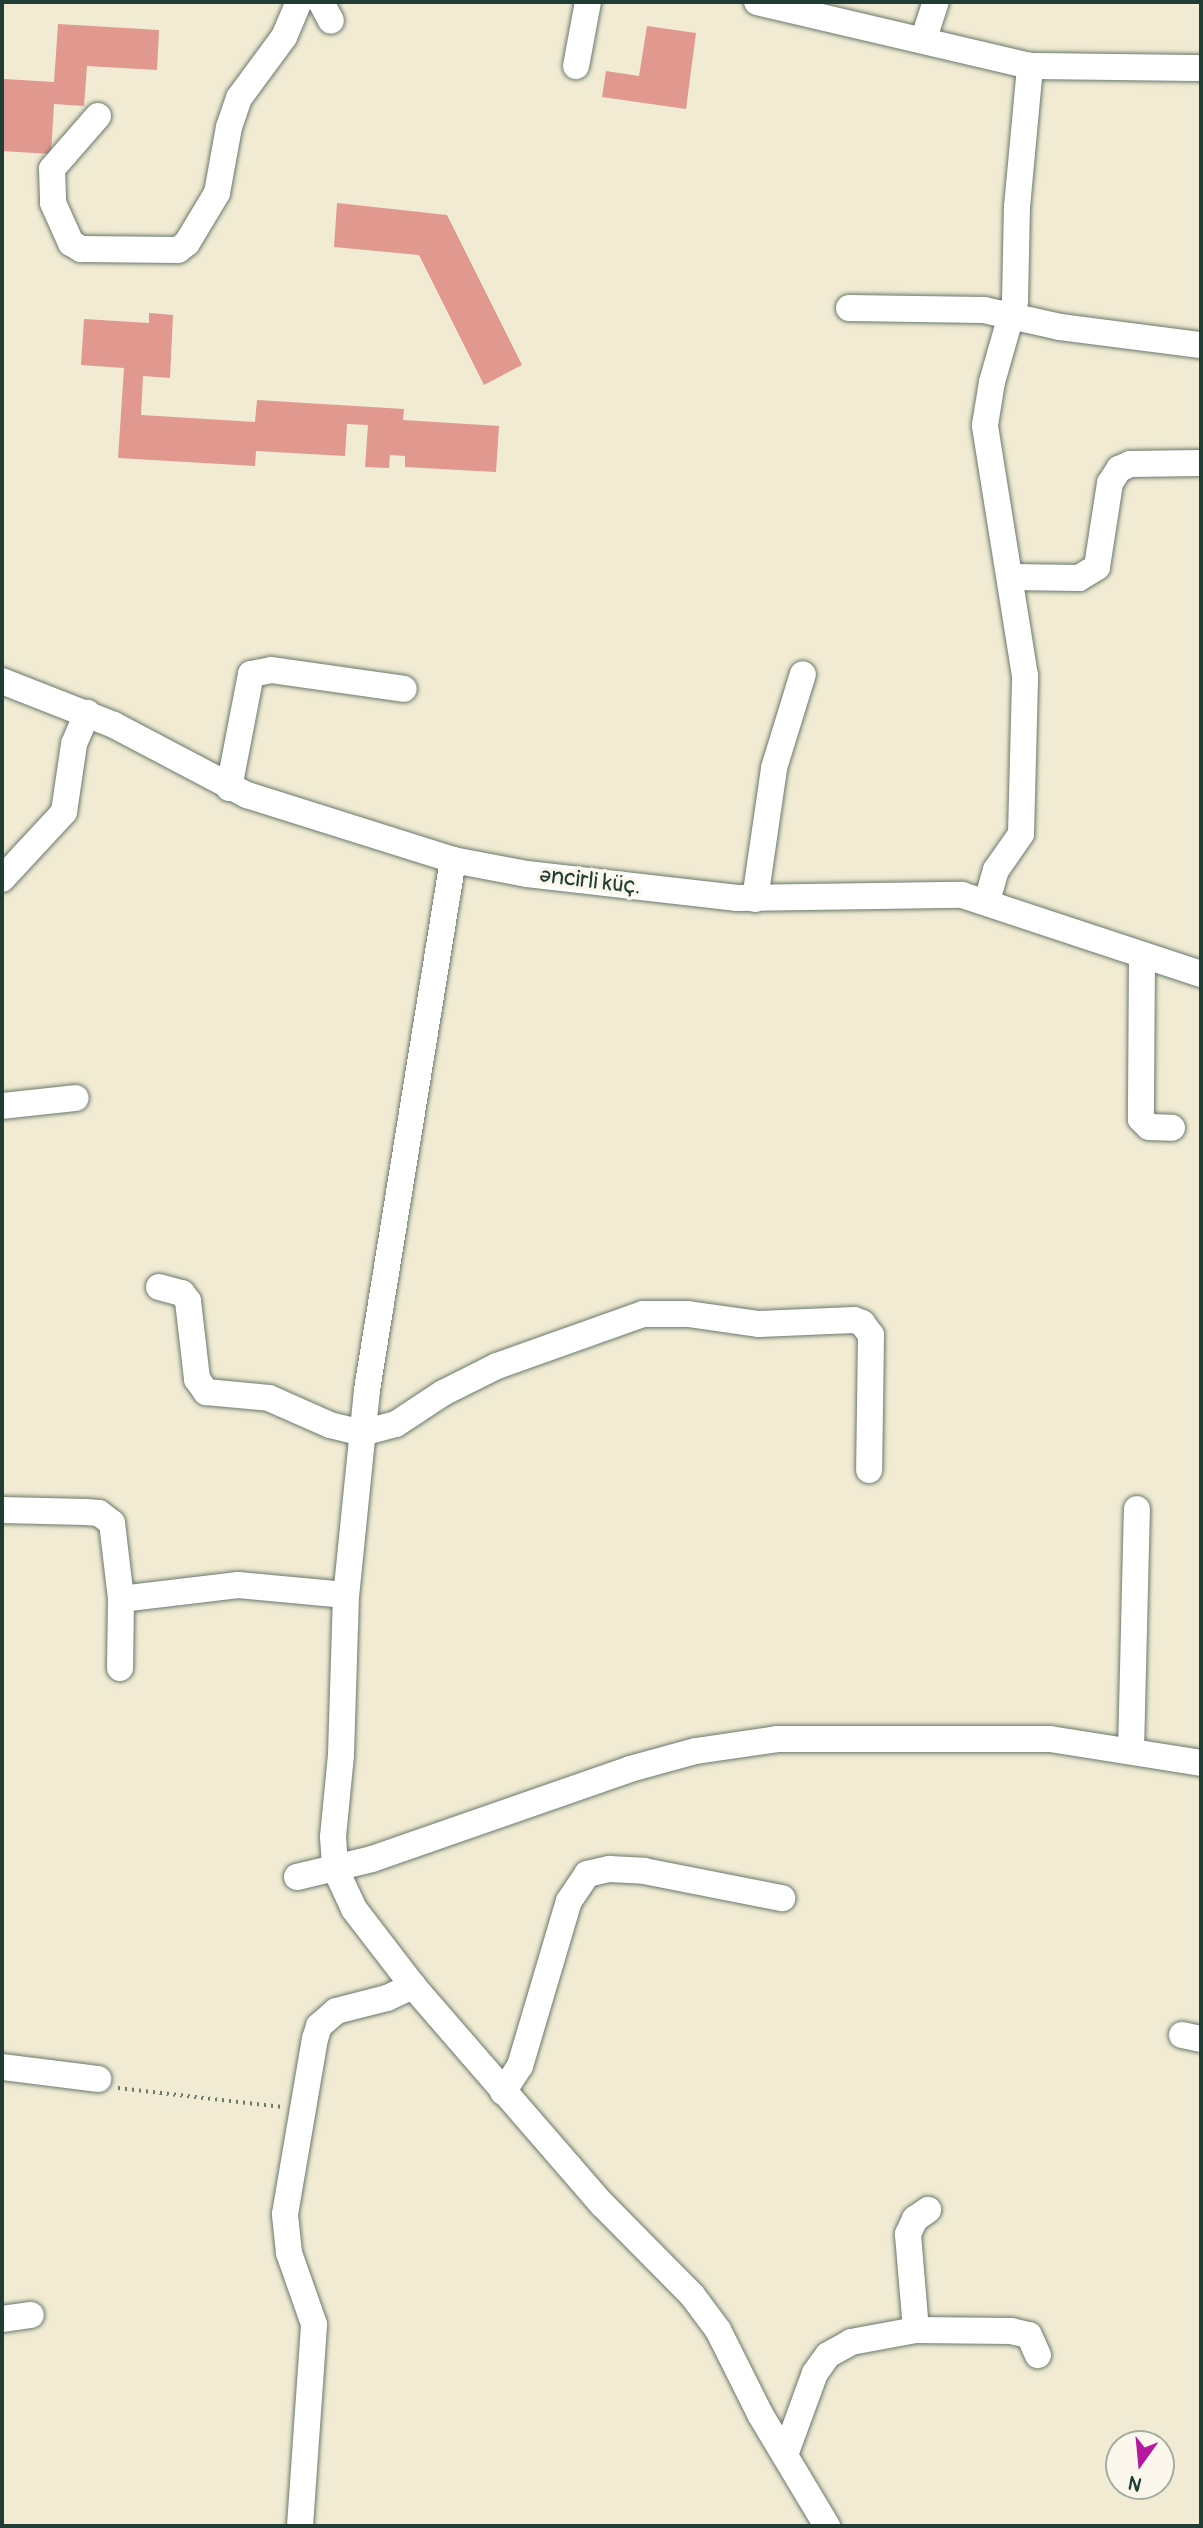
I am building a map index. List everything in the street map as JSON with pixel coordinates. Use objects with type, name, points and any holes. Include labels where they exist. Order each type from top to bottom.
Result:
[{"type":"street","points":[[98,116],[51,169],[53,203],[71,243],[81,248],[178,250],[187,243],[217,193],[229,127],[239,98],[284,37],[299,2]]},
{"type":"street","points":[[576,66],[588,2]]},
{"type":"street","points":[[757,2],[924,38],[1030,66],[1201,68]]},
{"type":"street","points":[[924,38],[936,2]]},
{"type":"street","points":[[987,901],[996,870],[1021,834],[1027,716],[1012,576],[985,425],[992,382],[1012,314],[1030,66]]},
{"type":"street","points":[[849,308],[1012,314],[1060,327],[1201,345]]},
{"type":"street","points":[[1012,576],[1079,578],[1097,567],[1110,484],[1119,468],[1130,464],[1201,463]]},
{"type":"street","points":[[229,788],[251,674],[271,670],[404,689]]},
{"type":"street","points":[[755,899],[774,768],[803,674]]},
{"type":"street","name":"Əncirli küç.","points":[[2,681],[87,713],[229,788],[453,860],[527,874],[755,899],[942,894],[987,901],[1201,974]]},
{"type":"street","points":[[2,879],[64,811],[74,744],[87,713]]},
{"type":"street","points":[[453,860],[415,1076],[362,1433],[346,1595],[341,1755],[333,1837],[335,1868],[354,1909],[413,1986],[603,2205],[692,2295],[718,2330],[785,2455],[827,2526]]},
{"type":"street","points":[[1142,956],[1141,1119],[1149,1127],[1172,1128]]},
{"type":"street","points":[[2,1106],[76,1098]]},
{"type":"street","points":[[159,1287],[183,1293],[188,1300],[197,1379],[206,1392],[269,1398],[330,1425],[362,1433],[396,1424],[443,1393],[497,1366],[643,1314],[688,1314],[759,1324],[842,1319],[862,1322],[871,1335],[869,1470]]},
{"type":"street","points":[[2,1510],[86,1512],[107,1517],[115,1530],[121,1599],[120,1668]]},
{"type":"street","points":[[1131,1751],[1137,1510]]},
{"type":"street","points":[[121,1599],[238,1584],[346,1595]]},
{"type":"street","points":[[297,1877],[335,1868],[630,1769],[730,1745],[831,1737],[995,1737],[1131,1751],[1201,1763]]},
{"type":"street","points":[[503,2092],[520,2066],[569,1901],[587,1874],[609,1869],[644,1871],[782,1898]]},
{"type":"street","points":[[300,2526],[314,2323],[289,2253],[285,2214],[315,2039],[326,2018],[413,1986]]},
{"type":"street","points":[[2,2067],[98,2079]]},
{"type":"street","points":[[916,2330],[908,2234],[915,2219],[928,2210]]},
{"type":"street","points":[[2,2319],[31,2315]]},
{"type":"street","points":[[785,2455],[815,2373],[828,2355],[851,2342],[916,2330],[1011,2330],[1029,2336],[1038,2355]]},
{"type":"path","points":[[98,2079],[113,2087],[304,2109]]},
{"type":"building","points":[[58,24],[159,30],[157,70],[87,66],[84,106],[54,104],[51,154],[2,151],[4,79],[54,82]]},
{"type":"building","points":[[647,26],[696,33],[686,109],[602,97],[606,71],[639,76]]},
{"type":"building","points":[[337,203],[447,215],[522,365],[484,385],[419,255],[334,247]]},
{"type":"building","points":[[149,313],[173,315],[170,378],[143,376],[141,415],[255,422],[257,400],[404,409],[403,420],[499,426],[496,472],[405,467],[405,456],[390,455],[389,468],[365,467],[368,425],[347,424],[345,456],[256,451],[255,466],[118,458],[124,368],[81,365],[84,319],[149,323]]}]
